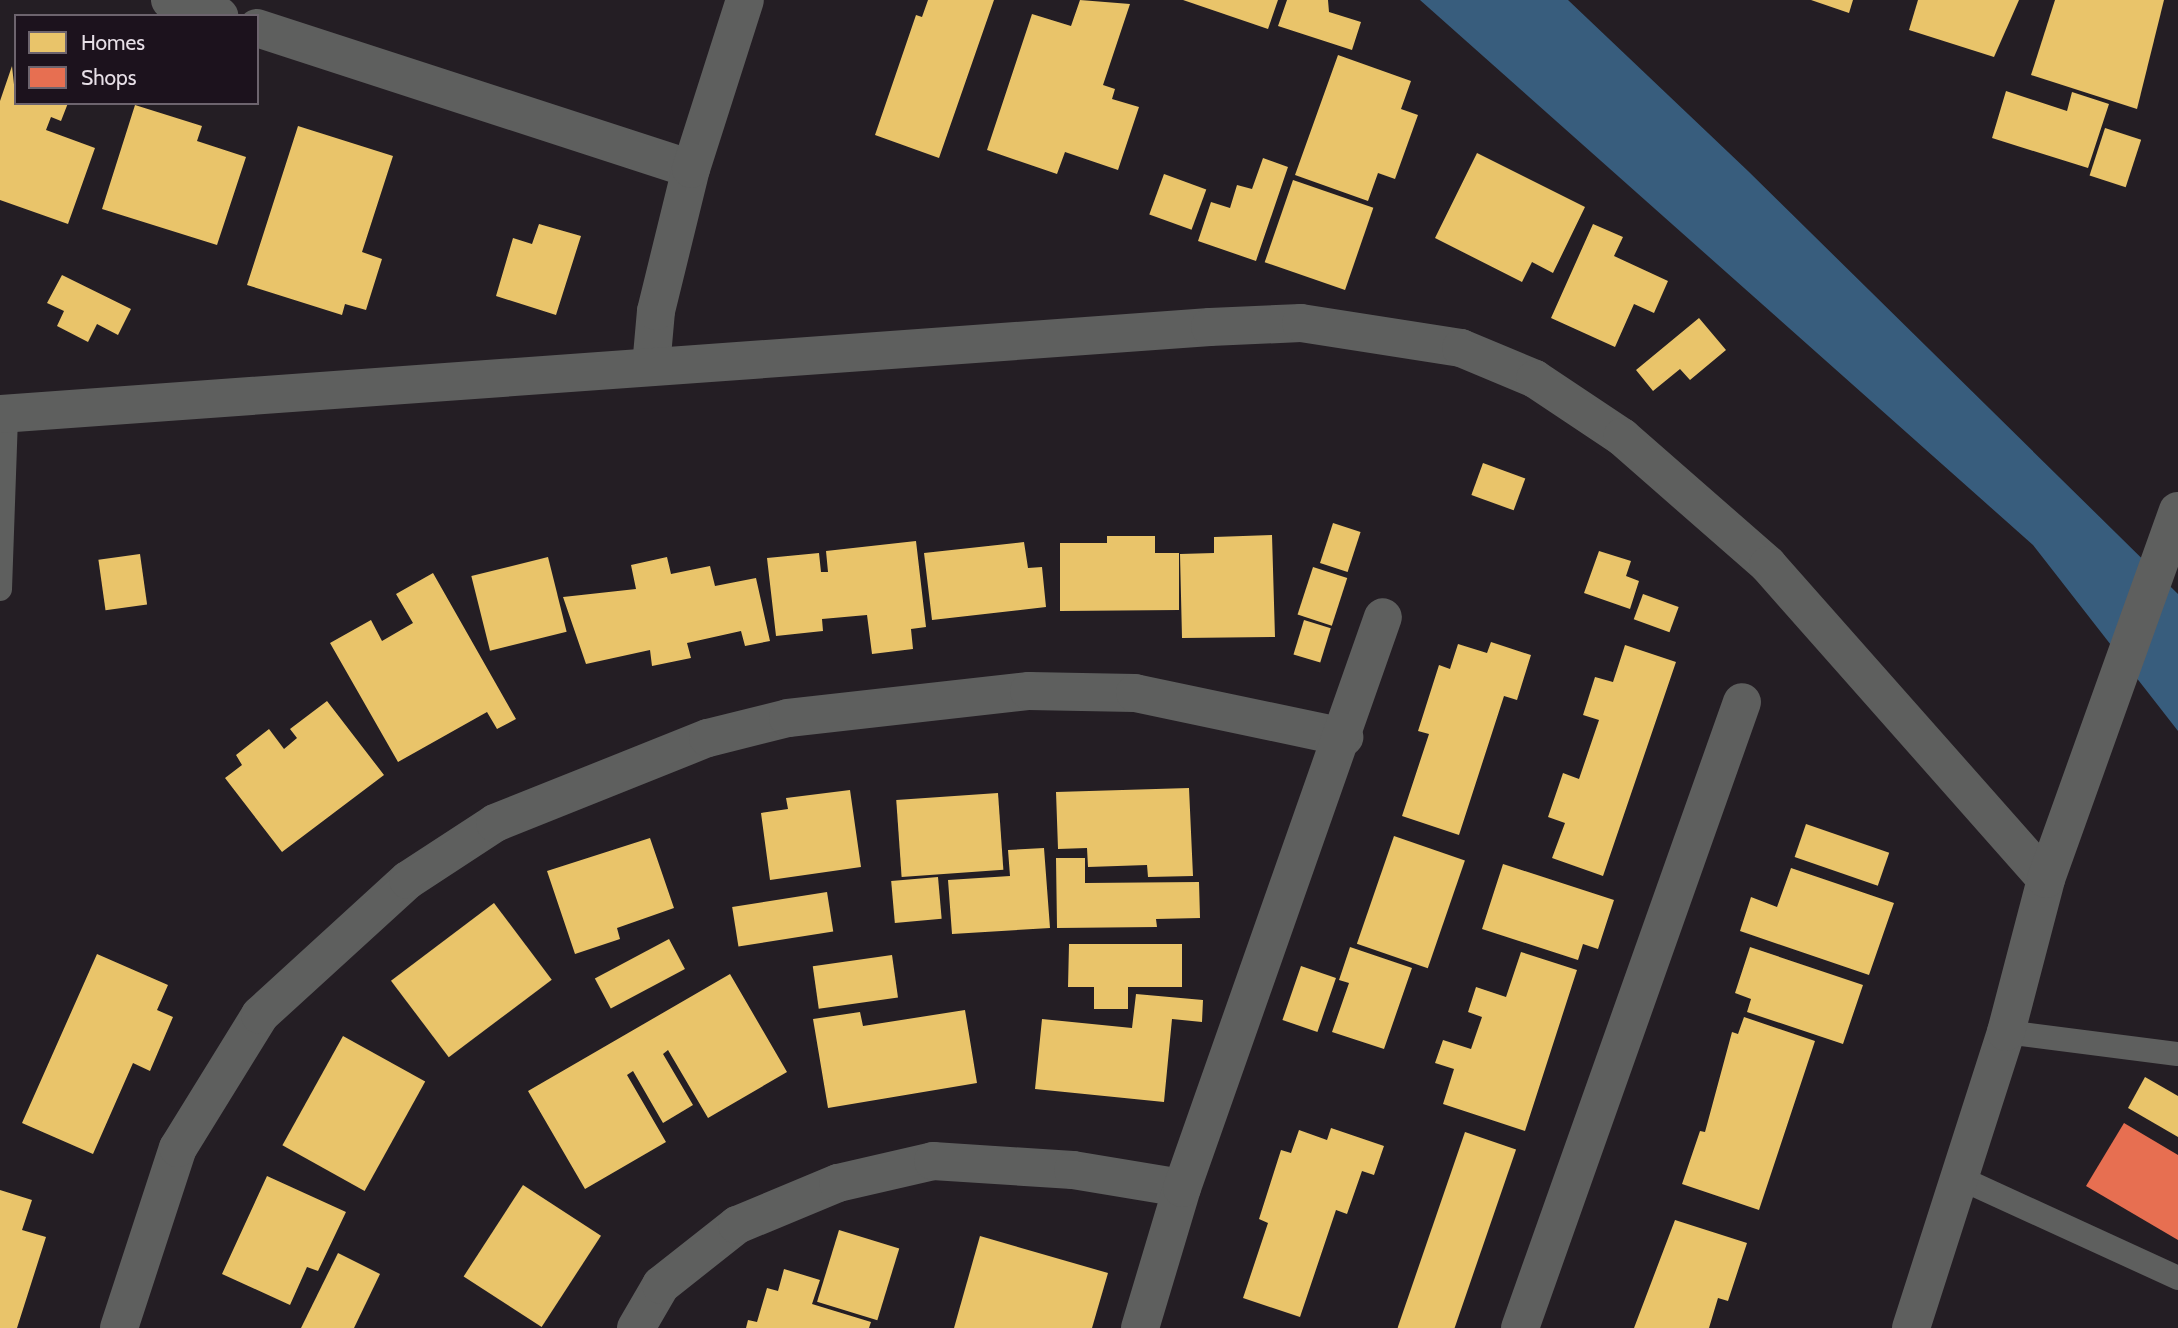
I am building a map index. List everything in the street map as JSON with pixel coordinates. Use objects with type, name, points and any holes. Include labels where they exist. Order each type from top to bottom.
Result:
[{"type":"street","points":[[170,0],[213,14]]},
{"type":"street","points":[[651,367],[656,311],[691,169],[745,0]]},
{"type":"street","points":[[259,29],[691,169]]},
{"type":"street","points":[[3,414],[1301,323],[1461,348],[1535,379],[1622,437],[1768,565],[2046,879]]},
{"type":"street","points":[[1911,1328],[1962,1179],[2006,1032],[2046,879],[2178,511]]},
{"type":"street","points":[[1140,1328],[1182,1188],[1344,737],[1383,617]]},
{"type":"street","points":[[120,1328],[178,1148],[260,1015],[408,880],[495,822],[708,738],[788,718],[1029,691],[1135,692],[1344,737]]},
{"type":"street","points":[[1520,1328],[1742,702]]},
{"type":"street","points":[[636,1328],[661,1285],[737,1225],[838,1183],[933,1161],[1073,1170],[1182,1188]]},
{"type":"lane","points":[[0,589],[3,414]]},
{"type":"lane","points":[[2006,1032],[2178,1054]]},
{"type":"lane","points":[[1962,1179],[2178,1278]]},
{"type":"water","points":[[1420,0],[1568,0],[1748,171],[2178,594],[2178,731],[2033,545]]},
{"type":"building: Homes","points":[[928,0],[994,0],[939,158],[875,135],[916,15],[922,17]]},
{"type":"building: Homes","points":[[1080,0],[1130,4],[1103,85],[1115,89],[1112,99],[1139,107],[1118,170],[1065,152],[1057,174],[987,150],[1032,14],[1071,26]]},
{"type":"building: Homes","points":[[1183,0],[1278,0],[1268,29]]},
{"type":"building: Homes","points":[[1287,0],[1328,0],[1329,12],[1361,22],[1352,50],[1278,26]]},
{"type":"building: Homes","points":[[1811,0],[1853,0],[1849,13]]},
{"type":"building: Homes","points":[[1918,0],[2019,0],[1994,57],[1909,30]]},
{"type":"building: Homes","points":[[2055,0],[2164,0],[2137,109],[2031,75]]},
{"type":"building: Homes","points":[[1338,55],[1411,81],[1401,109],[1418,115],[1395,179],[1378,173],[1368,201],[1295,175]]},
{"type":"building: Homes","points":[[12,66],[14,105],[67,105],[61,121],[51,117],[46,130],[95,148],[68,224],[0,200],[0,101]]},
{"type":"building: Homes","points":[[2006,91],[2067,111],[2072,92],[2109,104],[2088,168],[1992,138]]},
{"type":"building: Homes","points":[[135,105],[202,126],[197,141],[246,157],[217,245],[102,209]]},
{"type":"building: Homes","points":[[298,126],[393,156],[362,252],[382,259],[366,310],[345,304],[342,315],[247,285]]},
{"type":"building: Homes","points":[[2105,128],[2141,140],[2126,187],[2090,176]]},
{"type":"building: Homes","points":[[1477,153],[1585,207],[1553,273],[1532,262],[1522,282],[1435,238]]},
{"type":"building: Homes","points":[[1263,158],[1288,167],[1256,261],[1198,241],[1211,202],[1230,208],[1237,185],[1252,189]]},
{"type":"building: Homes","points":[[1164,174],[1206,189],[1192,230],[1149,214]]},
{"type":"building: Homes","points":[[1293,180],[1373,208],[1345,290],[1265,262]]},
{"type":"building: Homes","points":[[539,224],[581,236],[556,315],[496,296],[513,238],[532,244]]},
{"type":"building: Homes","points":[[1593,224],[1623,237],[1614,256],[1668,281],[1654,313],[1634,304],[1615,347],[1551,318]]},
{"type":"building: Homes","points":[[62,275],[131,309],[118,335],[97,324],[88,342],[57,326],[64,311],[47,303]]},
{"type":"building: Homes","points":[[1699,318],[1726,350],[1690,380],[1680,369],[1653,391],[1636,370]]},
{"type":"building: Homes","points":[[1483,463],[1525,478],[1514,510],[1471,495]]},
{"type":"building: Homes","points":[[1333,523],[1361,532],[1348,572],[1320,563]]},
{"type":"building: Homes","points":[[1272,535],[1275,637],[1182,638],[1180,554],[1214,553],[1214,537]]},
{"type":"building: Homes","points":[[1107,536],[1155,536],[1155,553],[1179,553],[1179,610],[1060,611],[1060,543],[1107,543]]},
{"type":"building: Homes","points":[[916,541],[926,627],[911,629],[913,649],[872,654],[867,615],[822,619],[823,631],[776,636],[767,558],[819,553],[821,572],[828,572],[826,551]]},
{"type":"building: Homes","points":[[1024,542],[1028,568],[1042,567],[1046,607],[932,620],[924,553]]},
{"type":"building: Homes","points":[[1599,551],[1631,561],[1626,576],[1639,581],[1630,609],[1584,593]]},
{"type":"building: Homes","points":[[140,554],[147,605],[106,610],[98,560]]},
{"type":"building: Homes","points":[[548,557],[567,632],[490,651],[471,576]]},
{"type":"building: Homes","points":[[667,557],[671,574],[710,566],[715,586],[756,578],[770,641],[745,646],[741,631],[687,643],[691,658],[652,666],[650,650],[586,664],[563,597],[636,589],[631,565]]},
{"type":"building: Homes","points":[[1313,567],[1347,578],[1332,626],[1298,615]]},
{"type":"building: Homes","points":[[433,573],[516,719],[497,729],[487,712],[398,762],[330,643],[371,620],[382,641],[413,623],[396,594]]},
{"type":"building: Homes","points":[[1643,594],[1679,607],[1669,632],[1634,619]]},
{"type":"building: Homes","points":[[1304,620],[1331,628],[1320,663],[1293,654]]},
{"type":"building: Homes","points":[[1491,642],[1531,655],[1517,700],[1504,696],[1459,835],[1402,816],[1429,734],[1418,731],[1439,665],[1450,669],[1458,644],[1487,653]]},
{"type":"building: Homes","points":[[1625,645],[1676,662],[1603,876],[1552,858],[1565,823],[1548,817],[1563,773],[1579,779],[1599,720],[1583,715],[1595,677],[1613,682]]},
{"type":"building: Homes","points":[[327,701],[384,775],[282,852],[225,778],[242,765],[236,755],[269,729],[284,749],[297,738],[290,729]]},
{"type":"building: Homes","points":[[1189,788],[1193,876],[1148,877],[1147,865],[1088,867],[1087,848],[1058,849],[1056,792]]},
{"type":"building: Homes","points":[[850,790],[861,867],[770,880],[761,813],[788,809],[786,798]]},
{"type":"building: Homes","points":[[998,793],[1003,870],[902,877],[896,800]]},
{"type":"building: Homes","points":[[1806,824],[1889,853],[1878,886],[1795,857]]},
{"type":"building: Homes","points":[[1394,836],[1465,860],[1428,968],[1357,944]]},
{"type":"building: Homes","points":[[650,838],[674,908],[617,928],[620,939],[575,954],[547,871]]},
{"type":"building: Homes","points":[[1044,848],[1050,928],[952,934],[948,880],[1010,876],[1008,850]]},
{"type":"building: Homes","points":[[1056,858],[1085,858],[1085,883],[1199,882],[1200,918],[1156,919],[1157,927],[1057,928]]},
{"type":"building: Homes","points":[[1503,864],[1614,900],[1598,949],[1583,944],[1578,960],[1482,929]]},
{"type":"building: Homes","points":[[1791,868],[1894,903],[1869,975],[1740,931],[1751,897],[1777,907]]},
{"type":"building: Homes","points":[[938,877],[942,919],[895,923],[891,881]]},
{"type":"building: Homes","points":[[827,892],[833,932],[738,947],[732,907]]},
{"type":"building: Homes","points":[[494,903],[552,980],[449,1057],[391,981]]},
{"type":"building: Homes","points":[[669,939],[685,969],[611,1008],[595,978]]},
{"type":"building: Homes","points":[[1069,944],[1182,944],[1182,987],[1128,987],[1128,1009],[1094,1009],[1094,987],[1068,987]]},
{"type":"building: Homes","points":[[1350,947],[1412,968],[1384,1049],[1332,1032],[1349,983],[1339,980]]},
{"type":"building: Homes","points":[[1750,947],[1863,985],[1843,1044],[1747,1012],[1751,999],[1735,993]]},
{"type":"building: Homes","points":[[1521,952],[1577,970],[1525,1131],[1443,1104],[1454,1069],[1435,1063],[1443,1040],[1471,1049],[1482,1017],[1468,1012],[1476,987],[1506,997]]},
{"type":"building: Homes","points":[[97,954],[168,985],[157,1010],[173,1017],[150,1071],[133,1063],[93,1154],[22,1123]]},
{"type":"building: Homes","points":[[892,955],[898,998],[819,1009],[813,966]]},
{"type":"building: Homes","points":[[1301,966],[1336,978],[1317,1032],[1282,1020]]},
{"type":"building: Homes","points":[[730,974],[787,1072],[708,1118],[668,1050],[663,1054],[693,1105],[663,1123],[633,1071],[627,1075],[666,1142],[585,1189],[528,1091]]},
{"type":"building: Homes","points":[[1136,994],[1203,1000],[1202,1022],[1172,1019],[1164,1102],[1035,1089],[1042,1019],[1132,1028]]},
{"type":"building: Homes","points":[[965,1010],[977,1083],[828,1108],[813,1019],[860,1012],[863,1026]]},
{"type":"building: Homes","points":[[1744,1017],[1815,1041],[1759,1210],[1682,1184],[1700,1131],[1705,1132],[1732,1032],[1738,1034]]},
{"type":"building: Homes","points":[[343,1036],[425,1082],[365,1191],[282,1145]]},
{"type":"building: Homes","points":[[2145,1077],[2178,1096],[2178,1137],[2128,1108]]},
{"type":"building: Homes","points":[[1331,1128],[1384,1146],[1374,1175],[1362,1171],[1347,1214],[1336,1210],[1300,1317],[1243,1298],[1268,1223],[1259,1219],[1281,1150],[1291,1153],[1299,1130],[1327,1140]]},
{"type":"building: Homes","points":[[1465,1132],[1516,1150],[1455,1328],[1398,1328]]},
{"type":"building: Homes","points":[[267,1176],[346,1212],[318,1271],[307,1267],[290,1305],[222,1274]]},
{"type":"building: Homes","points":[[523,1185],[601,1236],[542,1327],[464,1276]]},
{"type":"building: Homes","points":[[0,1190],[32,1200],[22,1230],[46,1237],[17,1328],[0,1328]]},
{"type":"building: Homes","points":[[1675,1220],[1747,1243],[1728,1301],[1718,1298],[1709,1328],[1634,1328]]},
{"type":"building: Homes","points":[[839,1230],[899,1248],[877,1320],[817,1302]]},
{"type":"building: Homes","points":[[980,1236],[1108,1273],[1092,1328],[954,1328]]},
{"type":"building: Homes","points":[[338,1253],[380,1274],[354,1328],[301,1328]]},
{"type":"building: Homes","points":[[784,1269],[820,1280],[812,1304],[871,1322],[869,1328],[746,1328],[748,1320],[757,1322],[767,1288],[778,1291]]},
{"type":"building: Shops","points":[[2124,1123],[2178,1155],[2178,1240],[2086,1186]]}]
